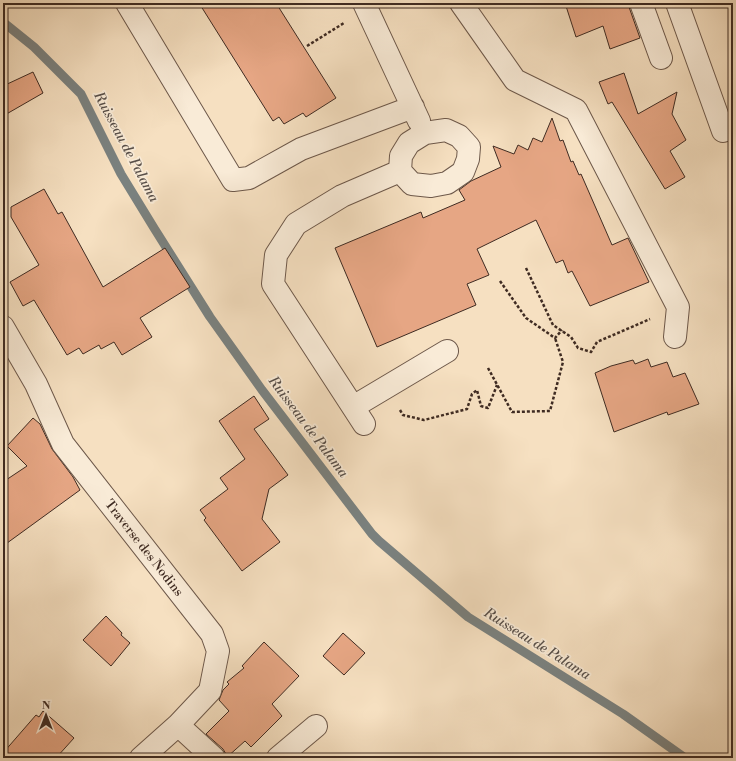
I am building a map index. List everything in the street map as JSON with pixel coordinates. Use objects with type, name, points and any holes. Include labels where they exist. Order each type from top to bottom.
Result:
[{"type":"street","points":[[126,3],[233,180],[249,178],[301,149],[413,107]]},
{"type":"street","points":[[461,3],[515,80],[576,110],[678,307],[675,337]]},
{"type":"street","points":[[641,3],[661,58]]},
{"type":"street","points":[[677,3],[723,131]]},
{"type":"street","points":[[365,6],[425,133]]},
{"type":"street","points":[[446,130],[459,136],[468,147],[468,159],[463,172],[448,183],[431,186],[412,184],[400,171],[401,156],[409,143],[425,133],[446,130]]},
{"type":"street","points":[[400,171],[342,196],[296,224],[276,255],[273,284],[358,415],[386,387],[447,350]]},
{"type":"street","name":"Traverse des Nodins","points":[[3,327],[36,384],[64,444],[212,634],[218,651],[210,691],[178,725],[141,758]]},
{"type":"street","points":[[178,725],[214,758]]},
{"type":"street","points":[[278,758],[316,726]]},
{"type":"path","points":[[307,46],[365,6]]},
{"type":"path","points":[[526,268],[553,325],[571,337],[578,348],[591,352],[597,342],[678,307]]},
{"type":"path","points":[[488,368],[512,412],[550,411],[563,362],[555,338],[526,318],[500,281]]},
{"type":"path","points":[[555,338],[562,330]]},
{"type":"path","points":[[386,387],[403,415],[424,420],[467,409],[472,394],[477,390],[481,406],[488,408],[497,385]]},
{"type":"building","points":[[199,3],[276,3],[336,98],[306,117],[303,113],[284,124],[279,117],[273,121]]},
{"type":"building","points":[[565,3],[629,3],[640,38],[610,49],[603,26],[576,37]]},
{"type":"building","points":[[33,72],[43,93],[3,116],[3,86]]},
{"type":"building","points":[[624,73],[638,114],[677,92],[672,114],[686,140],[670,151],[685,177],[665,189],[612,102],[608,104],[599,82]]},
{"type":"building","points":[[552,118],[560,141],[563,140],[571,162],[573,161],[579,175],[581,174],[612,245],[628,238],[649,282],[590,306],[572,271],[568,273],[563,260],[556,263],[536,220],[477,249],[489,275],[467,284],[476,305],[377,347],[335,248],[421,212],[423,218],[465,200],[459,190],[471,181],[501,167],[493,146],[514,154],[518,145],[528,150],[533,138],[542,142]]},
{"type":"building","points":[[44,189],[58,214],[62,212],[103,287],[165,248],[190,287],[140,318],[152,337],[122,355],[114,342],[101,349],[99,345],[83,354],[79,348],[67,355],[34,300],[23,306],[10,282],[39,265],[11,217],[11,207]]},
{"type":"building","points":[[648,359],[651,367],[667,362],[673,377],[685,373],[699,404],[668,415],[667,412],[614,432],[595,373],[611,366],[633,360],[635,364]]},
{"type":"building","points":[[254,396],[269,419],[254,429],[288,475],[269,489],[262,519],[280,542],[242,571],[204,520],[206,518],[200,510],[228,489],[220,478],[245,459],[219,421]]},
{"type":"building","points":[[33,418],[40,424],[52,449],[73,477],[80,490],[3,546],[3,482],[27,466],[7,446]]},
{"type":"building","points":[[106,616],[122,633],[121,635],[130,643],[111,666],[83,640]]},
{"type":"building","points":[[343,633],[365,653],[344,675],[323,656]]},
{"type":"building","points":[[264,642],[299,676],[272,704],[282,716],[251,747],[245,741],[226,758],[226,754],[223,749],[206,734],[229,711],[219,700],[223,690],[229,684],[227,682],[244,668],[242,666]]},
{"type":"building","points":[[43,711],[74,738],[56,758],[3,758],[3,753],[36,715],[39,717]]},
{"type":"waterway","name":"Ruisseau de Palama","points":[[3,22],[34,47],[81,94],[121,174],[210,317],[262,390],[372,534],[468,617],[623,714],[685,758]]}]
